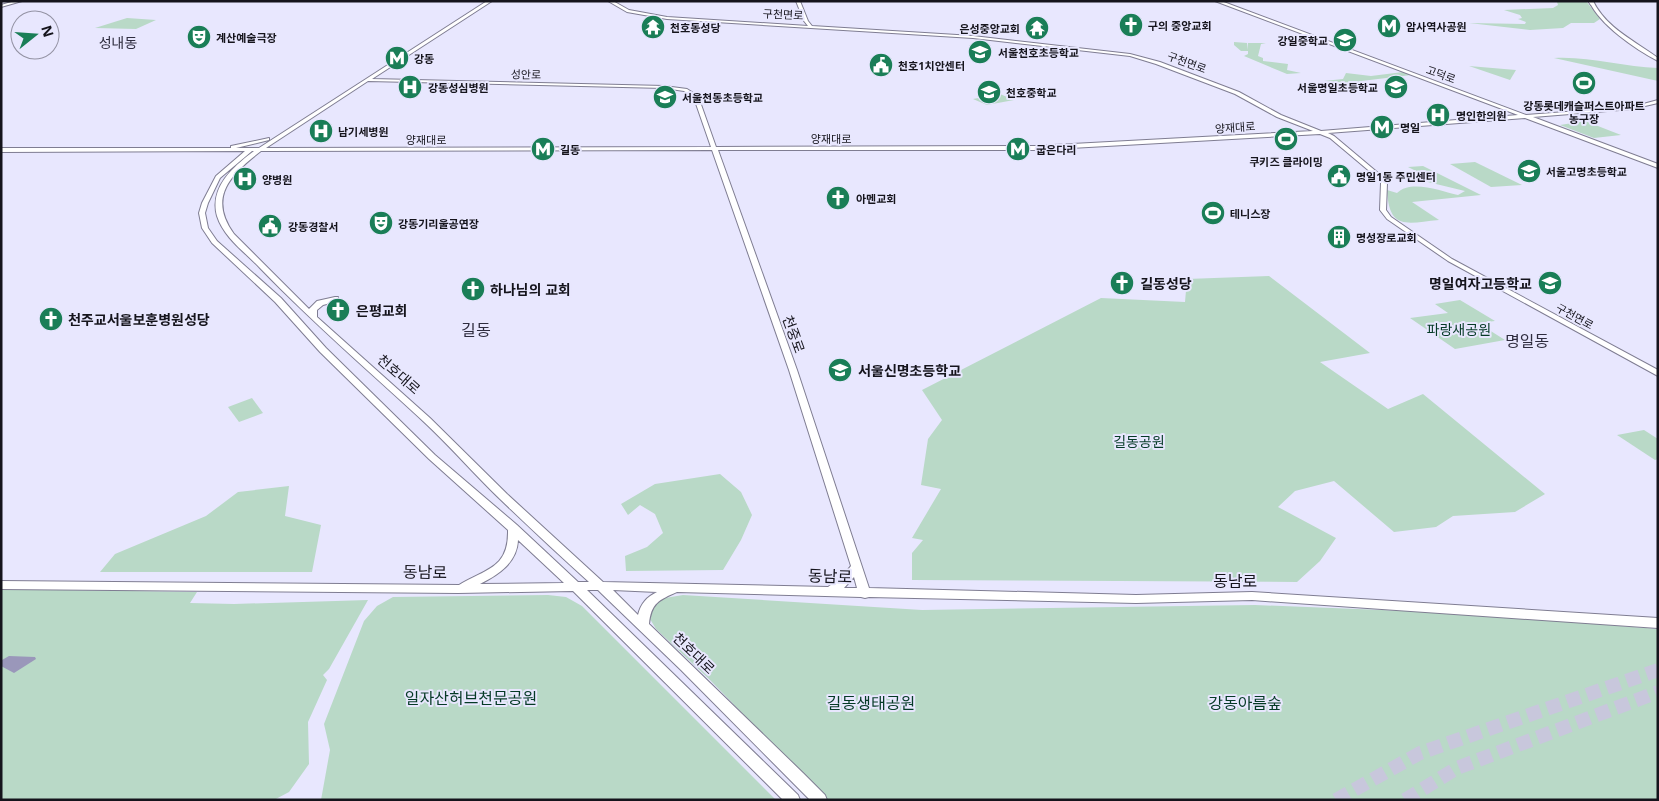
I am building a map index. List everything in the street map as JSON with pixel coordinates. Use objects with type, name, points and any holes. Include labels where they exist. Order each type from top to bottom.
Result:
[{"type":"main road","points":[[1,5],[5,1]]},
{"type":"main road","points":[[1,5],[19,1]]},
{"type":"main road","points":[[483,1],[250,150],[218,176],[202,213],[205,228],[214,242],[278,300],[323,350],[432,457],[513,528],[575,586],[793,800]]},
{"type":"main road","name":"천호대로","points":[[490,1],[259,150],[238,166],[225,183],[219,197],[220,216],[231,236],[357,358],[433,425],[504,496],[643,625],[820,800]]},
{"type":"main road","name":"구천면로","points":[[610,1],[628,10],[667,18],[972,37],[1130,55],[1158,63],[1237,93],[1279,116],[1338,141],[1382,179],[1384,183],[1383,210],[1389,218],[1456,263],[1658,374]]},
{"type":"main road","points":[[798,1],[806,21],[812,27]]},
{"type":"main road","name":"고덕로","points":[[1217,1],[1658,166]]},
{"type":"main road","points":[[1593,2],[1607,24],[1658,60]]},
{"type":"main road","points":[[460,17],[466,17]]},
{"type":"main road","name":"성안로","points":[[366,80],[664,87],[685,90]]},
{"type":"main road","name":"천중로","points":[[685,90],[696,97],[793,370],[865,594]]},
{"type":"main road","name":"양재대로","points":[[1,150],[1035,148],[1320,132],[1632,108],[1658,101]]},
{"type":"main road","points":[[284,134],[277,142],[290,150]]},
{"type":"main road","points":[[218,150],[267,139]]},
{"type":"main road","points":[[314,316],[314,309],[317,305],[335,299]]},
{"type":"main road","points":[[458,589],[486,576],[506,558],[512,548],[513,528]]},
{"type":"main road","points":[[830,592],[846,580],[856,567]]},
{"type":"main road","name":"동남로","points":[[1,585],[458,589],[601,586],[865,594],[1136,599],[1252,596],[1658,623]]},
{"type":"main road","points":[[643,625],[643,613],[647,604],[656,596],[676,587]]},
{"type":"green space","points":[[1553,1],[1586,1],[1600,19],[1594,23],[1571,23],[1563,28],[1530,30],[1469,23],[1525,24],[1526,22],[1518,19],[1522,18],[1520,15],[1504,10],[1553,8],[1558,5],[1557,2]]},
{"type":"green space","points":[[127,18],[156,20],[136,29],[95,28]]},
{"type":"green space","points":[[1234,42],[1247,43],[1248,50],[1248,43],[1266,43],[1261,44],[1258,56],[1263,58],[1263,61],[1288,64],[1287,70],[1301,73],[1287,74],[1244,56],[1248,54],[1248,51],[1241,51],[1234,45]]},
{"type":"green space","points":[[1554,58],[1658,68],[1658,81]]},
{"type":"green space","points":[[1469,66],[1516,70],[1510,80]]},
{"type":"green space","points":[[1403,72],[1411,75],[1345,83],[1324,81],[1343,79],[1346,73],[1371,76]]},
{"type":"green space","points":[[1000,94],[1014,100],[987,105],[973,99]]},
{"type":"green space","points":[[1585,121],[1621,135],[1594,138],[1560,125]]},
{"type":"green space","points":[[1475,162],[1522,185],[1491,187],[1450,164]]},
{"type":"green space","points":[[1423,166],[1481,195],[1412,202],[1439,220],[1402,222],[1391,212],[1387,190],[1397,193],[1403,189],[1418,186],[1458,195],[1465,191],[1407,177],[1422,174],[1408,167]]},
{"type":"green space","name":"길동공원","points":[[1269,276],[1370,353],[1320,362],[1388,409],[1423,394],[1545,494],[1515,512],[1453,516],[1436,527],[1394,532],[1334,481],[1295,491],[1278,507],[1336,538],[1320,561],[1297,582],[912,580],[912,553],[923,540],[912,538],[941,489],[921,485],[928,439],[942,420],[922,390],[1101,298],[1185,302],[1187,279]]},
{"type":"green space","name":"파랑새공원","points":[[1460,300],[1495,321],[1478,323],[1505,340],[1455,349],[1410,318],[1448,313],[1435,304]]},
{"type":"green space","points":[[252,398],[263,413],[239,422],[228,407]]},
{"type":"green space","points":[[1644,430],[1658,439],[1658,459],[1655,460],[1617,435]]},
{"type":"green space","points":[[720,474],[741,492],[752,515],[741,540],[723,570],[626,571],[625,556],[647,547],[663,533],[655,514],[640,505],[628,515],[621,504],[655,484]]},
{"type":"green space","points":[[289,486],[285,516],[321,525],[312,572],[100,572],[115,554],[206,516],[238,492]]},
{"type":"green space","points":[[1,589],[197,592],[190,603],[234,604],[368,600],[329,669],[323,675],[327,680],[308,722],[309,764],[289,792],[274,800],[1,800]]},
{"type":"green space","name":"일자산허브천문공원","points":[[548,595],[566,597],[582,606],[776,800],[321,800],[330,750],[324,724],[364,621],[377,606],[393,597]]},
{"type":"green space","name":"강동아름숲","points":[[683,595],[922,610],[1255,605],[1457,613],[1658,629],[1658,800],[827,800],[710,680],[656,629],[647,614],[659,599]]},
{"type":"shaded area","points":[[9,656],[35,657],[36,659],[14,673],[1,666],[2,660]]},
{"type":"tunnel","points":[[1336,800],[1420,753],[1658,670]]},
{"type":"tunnel","points":[[1405,800],[1457,768],[1658,692]]},
{"type":"place","name":"구의 중앙교회","points":[[1131,25]]},
{"type":"place","name":"암사역사공원","points":[[1389,26]]},
{"type":"place","name":"천호동성당","points":[[653,27]]},
{"type":"place","name":"은성중앙교회","points":[[1037,28]]},
{"type":"place","name":"계산예술극장","points":[[199,37]]},
{"type":"place","name":"강일중학교","points":[[1345,40]]},
{"type":"place","name":"서울천호초등학교","points":[[980,52]]},
{"type":"place","name":"강동","points":[[397,58]]},
{"type":"place","name":"천호1치안센터","points":[[881,65]]},
{"type":"place","name":"강동롯데캐슬퍼스트아파트 농구장","points":[[1584,83]]},
{"type":"place","name":"강동성심병원","points":[[410,87]]},
{"type":"place","name":"서울명일초등학교","points":[[1396,87]]},
{"type":"place","name":"천호중학교","points":[[989,92]]},
{"type":"place","name":"서울천동초등학교","points":[[665,97]]},
{"type":"place","name":"명인한의원","points":[[1438,115]]},
{"type":"place","name":"명일","points":[[1382,127]]},
{"type":"place","name":"남기세병원","points":[[321,131]]},
{"type":"place","name":"쿠키즈 클라이밍","points":[[1286,139]]},
{"type":"place","name":"길동","points":[[543,149]]},
{"type":"place","name":"굽은다리","points":[[1018,149]]},
{"type":"place","name":"서울고명초등학교","points":[[1529,171]]},
{"type":"place","name":"명일1동 주민센터","points":[[1339,176]]},
{"type":"place","name":"양병원","points":[[245,179]]},
{"type":"place","name":"아멘교회","points":[[838,198]]},
{"type":"place","name":"테니스장","points":[[1213,213]]},
{"type":"place","name":"강동기리울공연장","points":[[381,223]]},
{"type":"place","name":"강동경찰서","points":[[270,226]]},
{"type":"place","name":"명성장로교회","points":[[1339,237]]},
{"type":"place","name":"길동성당","points":[[1122,283]]},
{"type":"place","name":"명일여자고등학교","points":[[1550,283]]},
{"type":"place","name":"하나님의 교회","points":[[473,289]]},
{"type":"place","name":"은평교회","points":[[338,310]]},
{"type":"place","name":"천주교서울보훈병원성당","points":[[51,319]]},
{"type":"place","name":"서울신명초등학교","points":[[840,370]]},
{"type":"district","name":"성내동","points":[[118,42]]},
{"type":"district","name":"길동","points":[[476,330]]},
{"type":"district","name":"명일동","points":[[1527,341]]},
{"type":"park label","name":"길동생태공원","points":[[871,703]]}]
